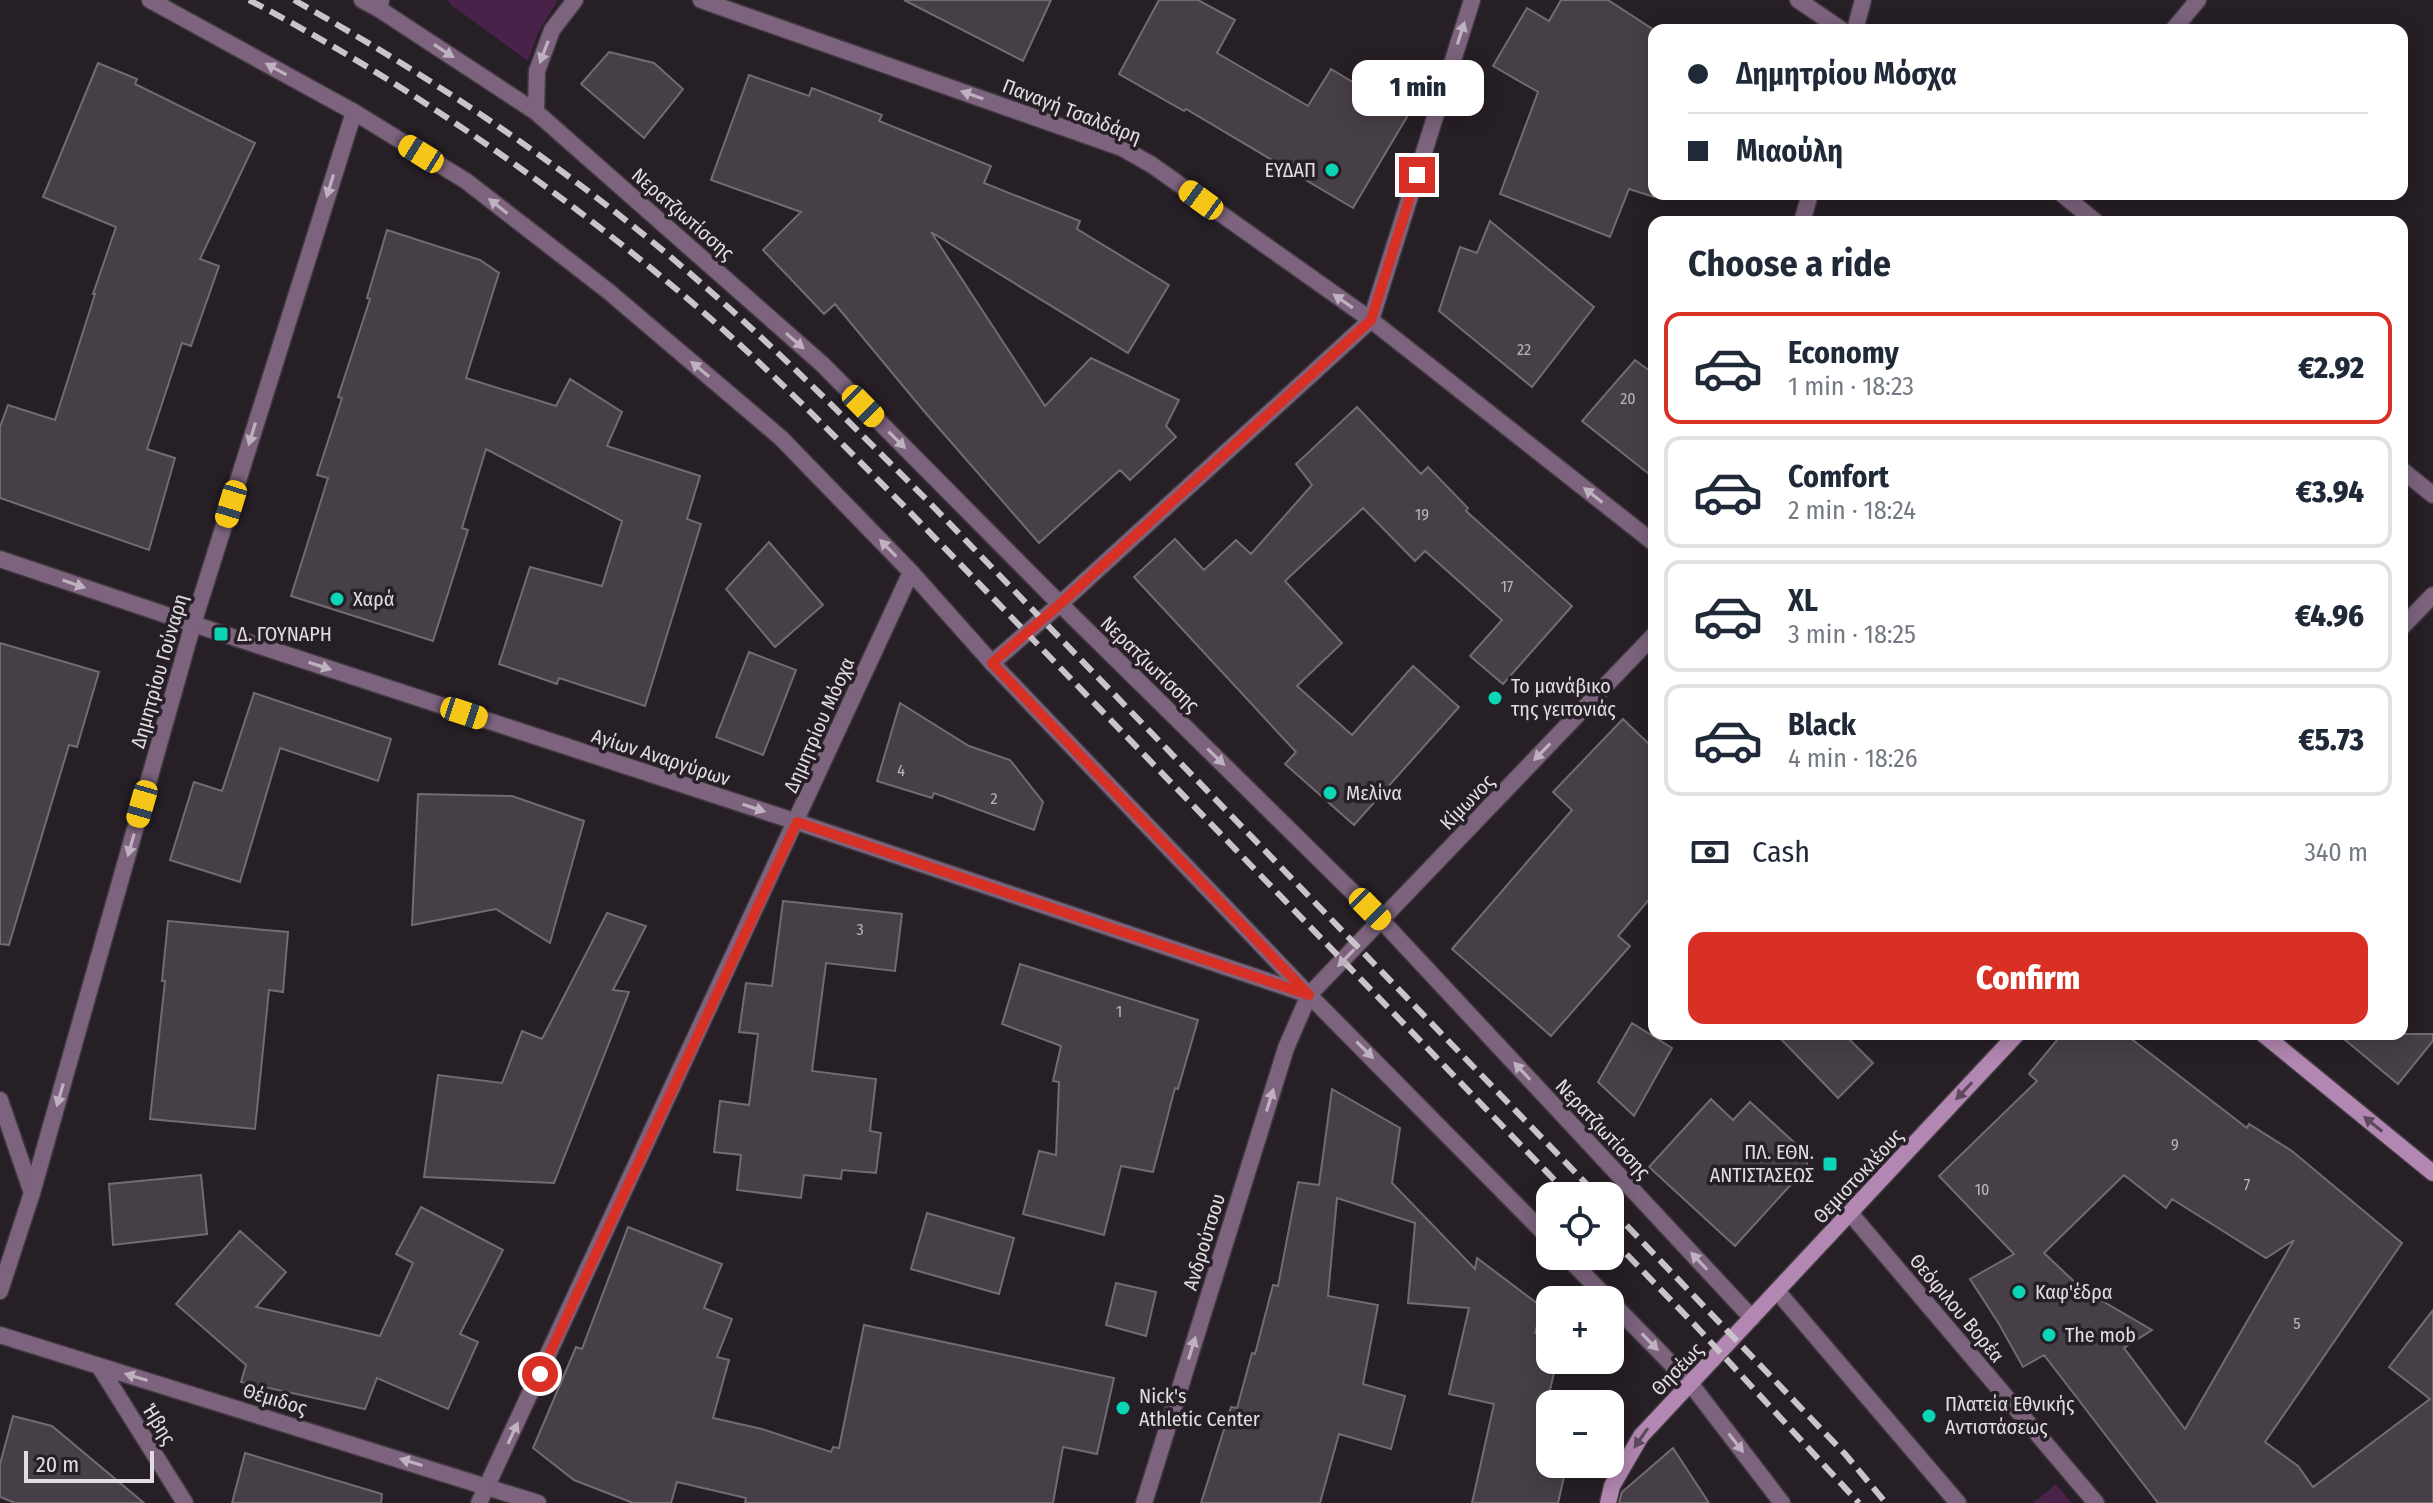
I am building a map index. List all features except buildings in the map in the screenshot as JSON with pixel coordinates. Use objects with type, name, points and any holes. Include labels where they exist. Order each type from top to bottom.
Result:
[{"type":"main road","name":"Θεμιστοκλέους","points":[[1728,1344],[2011,1040]]},
{"type":"main road","points":[[2270,1040],[2433,1173]]},
{"type":"main road","name":"Θησέως","points":[[1608,1503],[1612,1486],[1641,1436],[1728,1344]]},
{"type":"street","points":[[150,0],[354,112],[466,181],[608,291],[781,438],[1309,995],[1536,1225]]},
{"type":"street","name":"Νερατζιωτίσσης","points":[[362,0],[380,4],[536,112],[822,364],[1382,921],[1752,1318]]},
{"type":"street","points":[[536,112],[537,71],[552,30],[575,0]]},
{"type":"street","name":"Παναγή Τσαλδάρη","points":[[701,0],[1122,148],[1152,165],[1371,320],[1648,538]]},
{"type":"street","points":[[992,663],[1371,320],[1472,0]]},
{"type":"street","points":[[1798,0],[1833,24]]},
{"type":"street","points":[[1857,24],[1863,0]]},
{"type":"street","points":[[2178,24],[2198,0]]},
{"type":"street","name":"Δημητρίου Γούναρη","points":[[0,1291],[32,1193],[193,624],[354,112]]},
{"type":"street","points":[[2069,200],[2089,216]]},
{"type":"street","points":[[2408,475],[2433,495]]},
{"type":"street","name":"Αγίων Αναργύρων","points":[[0,559],[1309,995]]},
{"type":"street","name":"Δημητρίου Μόσχα","points":[[479,1503],[911,572]]},
{"type":"street","points":[[2408,621],[2433,595]]},
{"type":"street","name":"Κίμωνος","points":[[1309,995],[1648,641]]},
{"type":"street","name":"Ανδρούτσου","points":[[1144,1503],[1286,1048],[1309,995]]},
{"type":"street","points":[[0,1100],[32,1193]]},
{"type":"street","name":"Θεόφιλου Βορέα","points":[[1850,1213],[2096,1503]]},
{"type":"street","points":[[1580,1270],[1596,1286]]},
{"type":"street","points":[[1777,1291],[1958,1503]]},
{"type":"street","points":[[1624,1315],[1690,1383],[1782,1503]]},
{"type":"street","name":"Θέμιδος","points":[[0,1335],[538,1503]]},
{"type":"street","name":"Ήβης","points":[[99,1366],[185,1503]]},
{"type":"shaded area","points":[[448,0],[558,0],[538,33],[528,61]]},
{"type":"shaded area","points":[[2056,1484],[2072,1503],[2033,1503]]},
{"type":"railway","points":[[249,0],[368,67],[484,143],[650,267],[729,335],[907,509],[1556,1182]]},
{"type":"railway","points":[[294,0],[406,66],[514,138],[619,215],[745,323],[923,496],[1584,1182]]},
{"type":"railway","points":[[1624,1223],[1845,1454],[1886,1503]]},
{"type":"railway","points":[[1624,1252],[1859,1503]]},
{"type":"place","name":"ΕΥΔΑΠ","points":[[1332,170]]},
{"type":"place","name":"Χαρά","points":[[337,599]]},
{"type":"place","name":"Δ. ΓΟΥΝΑΡΗ","points":[[221,634]]},
{"type":"place","name":"Το μανάβικο της γειτονιάς","points":[[1495,698]]},
{"type":"place","name":"Μελίνα","points":[[1330,793]]},
{"type":"place","name":"ΠΛ. ΕΘΝ. ΑΝΤΙΣΤΑΣΕΩΣ","points":[[1830,1164]]},
{"type":"place","name":"Καφ'έδρα","points":[[2019,1292]]},
{"type":"place","name":"The mob","points":[[2049,1335]]},
{"type":"place","name":"Nick's Athletic Center","points":[[1123,1408]]},
{"type":"place","name":"Πλατεία Εθνικής Αντιστάσεως","points":[[1929,1416]]},
{"type":"route","points":[[540,1374],[797,822],[1309,995],[992,663],[1371,320],[1417,175]]}]
